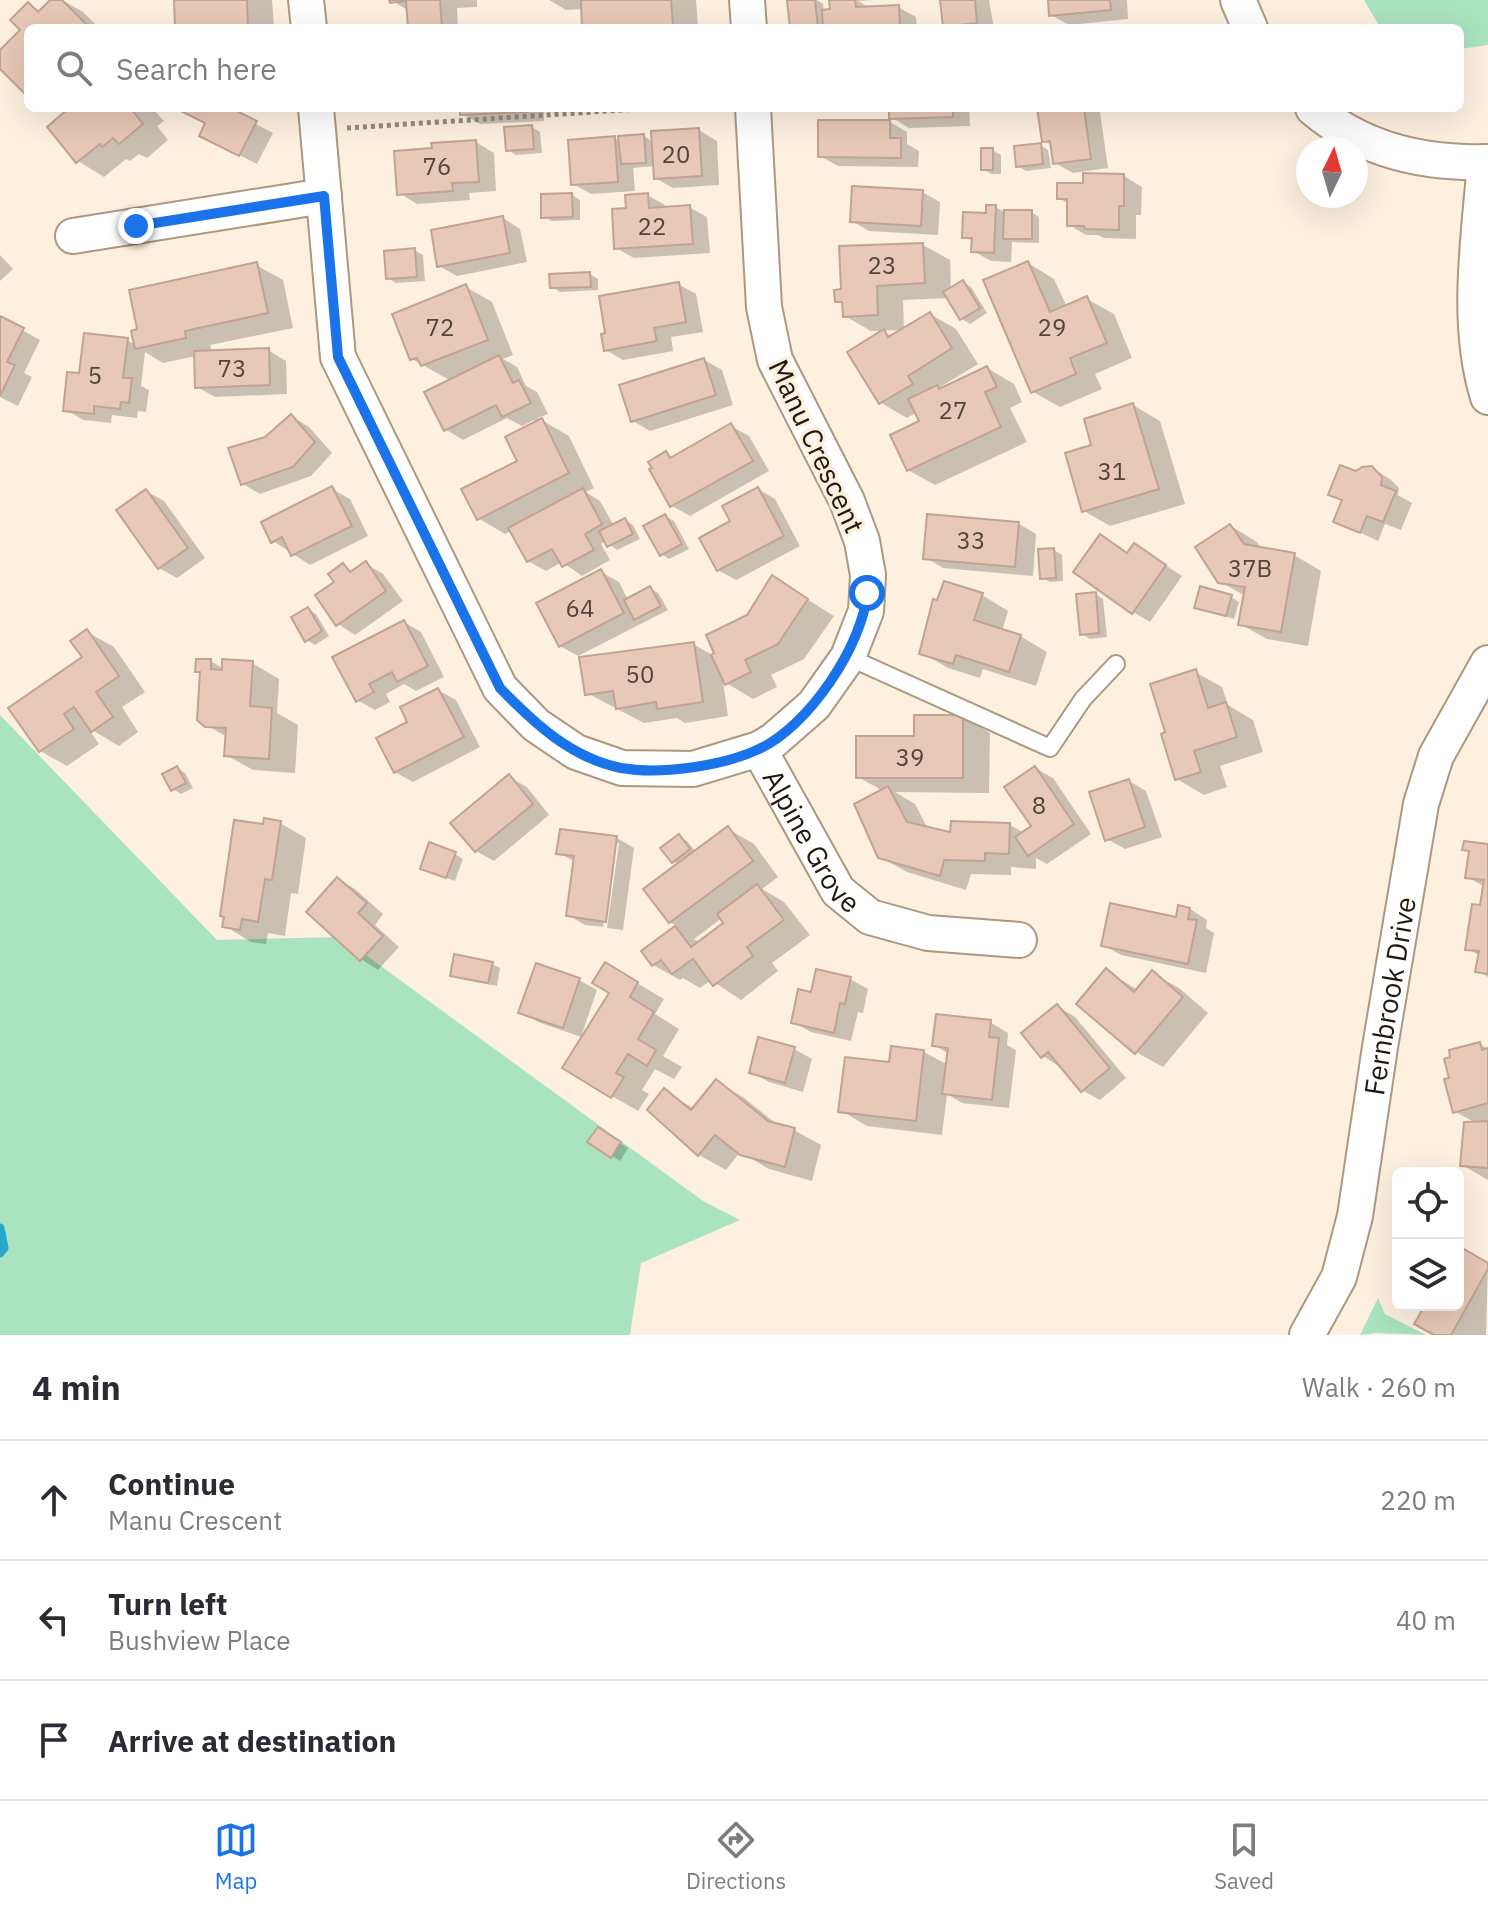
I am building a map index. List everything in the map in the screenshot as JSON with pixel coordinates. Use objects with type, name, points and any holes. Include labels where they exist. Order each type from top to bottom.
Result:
[{"type":"street","points":[[306,0],[309,24]]},
{"type":"street","points":[[747,0],[749,24]]},
{"type":"street","points":[[1238,0],[1248,24]]},
{"type":"street","name":"Manu Crescent","points":[[317,119],[338,357],[500,688],[536,725],[576,752],[622,768],[693,769],[759,749],[814,705],[848,657],[866,611],[868,575],[862,541],[847,501],[775,360],[764,307],[753,112]]},
{"type":"street","points":[[1318,112],[1333,125],[1379,148],[1430,161],[1486,162],[1477,270],[1476,330],[1488,397]]},
{"type":"street","points":[[73,236],[324,196]]},
{"type":"street","name":"Fernbrook Drive","points":[[1307,1335],[1339,1277],[1355,1216],[1421,804],[1436,756],[1488,663]]},
{"type":"street","name":"Alpine Grove","points":[[759,749],[838,891],[870,917],[928,933],[1019,940]]},
{"type":"lane","points":[[848,657],[1050,748],[1083,699],[1116,664]]},
{"type":"path","points":[[317,119],[531,112]]},
{"type":"green space","points":[[1364,0],[1488,0],[1488,45],[1464,48],[1464,24],[1378,24]]},
{"type":"green space","points":[[0,715],[217,940],[341,937],[703,1201],[740,1220],[641,1263],[630,1335],[0,1335]]},
{"type":"green space","points":[[1378,1298],[1385,1314],[1426,1335],[1360,1335]]},
{"type":"building","points":[[50,0],[62,0],[86,24],[24,24],[24,93],[0,69],[0,50],[20,30],[10,20],[28,2],[38,12]]},
{"type":"building","points":[[174,0],[247,0],[248,24],[175,24]]},
{"type":"building","points":[[389,0],[440,0],[442,24],[408,24],[406,1],[390,3]]},
{"type":"building","points":[[581,0],[671,0],[673,24],[582,24]]},
{"type":"building","points":[[787,0],[815,0],[818,24],[790,24]]},
{"type":"building","points":[[829,0],[855,0],[856,7],[899,5],[900,24],[823,24],[822,10],[830,9]]},
{"type":"building","points":[[940,0],[975,0],[977,23],[943,24]]},
{"type":"building","points":[[1048,0],[1110,0],[1111,10],[1049,16]]},
{"type":"building","points":[[64,112],[134,112],[143,124],[119,144],[113,138],[76,163],[47,127]]},
{"type":"building","points":[[183,112],[239,112],[257,121],[239,156],[199,136],[205,123]]},
{"type":"building","points":[[460,112],[527,112],[460,115]]},
{"type":"building","points":[[889,112],[953,112],[953,117],[889,119]]},
{"type":"building","points":[[1038,112],[1085,112],[1091,159],[1053,164],[1050,141],[1042,142]]},
{"type":"building","points":[[818,120],[890,120],[890,138],[901,138],[901,158],[818,157]]},
{"type":"building","points":[[532,125],[534,149],[506,151],[504,127]]},
{"type":"building","points":[[699,128],[702,176],[654,179],[651,131]]},
{"type":"building","points":[[644,134],[646,163],[621,164],[618,136]]},
{"type":"building","points":[[615,136],[618,182],[571,185],[568,140]]},
{"type":"building","points":[[476,140],[479,182],[452,183],[453,191],[397,195],[394,151],[432,148],[431,143]]},
{"type":"building","points":[[1041,143],[1043,164],[1016,167],[1014,146]]},
{"type":"building","points":[[981,148],[993,148],[993,170],[981,170]]},
{"type":"building","points":[[1083,173],[1124,174],[1124,206],[1119,206],[1119,230],[1067,226],[1067,199],[1057,199],[1057,183],[1083,183]]},
{"type":"building","points":[[852,186],[923,190],[921,226],[850,222]]},
{"type":"building","points":[[572,193],[573,217],[541,218],[541,194]]},
{"type":"building","points":[[648,193],[649,208],[690,205],[693,244],[614,249],[612,209],[626,208],[625,195]]},
{"type":"building","points":[[986,205],[996,205],[994,253],[971,252],[972,238],[962,238],[963,212],[986,213]]},
{"type":"building","points":[[1004,210],[1032,210],[1032,239],[1003,239]]},
{"type":"building","points":[[503,216],[510,253],[437,267],[431,230]]},
{"type":"building","points":[[923,243],[925,283],[877,286],[878,315],[843,317],[842,302],[835,302],[834,290],[841,289],[839,246]]},
{"type":"building","points":[[415,248],[417,277],[386,279],[384,251]]},
{"type":"building","points":[[1028,261],[1050,312],[1087,296],[1107,343],[1070,358],[1076,374],[1031,393],[983,280]]},
{"type":"building","points":[[257,262],[268,313],[185,331],[186,338],[135,349],[131,331],[137,329],[129,290]]},
{"type":"building","points":[[590,272],[591,287],[550,288],[549,274]]},
{"type":"building","points":[[963,280],[980,308],[960,320],[943,292]]},
{"type":"building","points":[[679,282],[686,322],[654,328],[657,341],[604,351],[601,334],[605,333],[599,296]]},
{"type":"building","points":[[466,284],[488,340],[421,366],[417,358],[410,360],[392,314]]},
{"type":"building","points":[[930,312],[952,348],[908,376],[913,384],[879,404],[847,352],[884,329],[888,337]]},
{"type":"building","points":[[0,316],[24,328],[7,362],[15,365],[0,396]]},
{"type":"building","points":[[84,333],[128,338],[123,378],[132,378],[129,403],[121,402],[120,409],[94,406],[94,414],[63,411],[67,372],[79,373]]},
{"type":"building","points":[[269,348],[270,385],[195,388],[194,351]]},
{"type":"building","points":[[499,355],[513,383],[519,380],[531,403],[502,417],[496,405],[444,431],[424,392]]},
{"type":"building","points":[[704,358],[716,395],[631,422],[619,385]]},
{"type":"building","points":[[987,366],[997,387],[985,392],[1001,427],[907,471],[890,435],[919,421],[908,399],[937,385],[939,389]]},
{"type":"building","points":[[1133,403],[1159,489],[1082,512],[1065,453],[1091,445],[1084,419]]},
{"type":"building","points":[[291,414],[315,442],[293,467],[241,485],[228,448],[265,437]]},
{"type":"building","points":[[542,418],[569,473],[477,520],[461,489],[517,461],[505,437]]},
{"type":"building","points":[[731,423],[753,461],[670,507],[648,462],[666,451],[670,458]]},
{"type":"building","points":[[1340,465],[1356,471],[1372,466],[1382,477],[1381,485],[1396,491],[1383,522],[1367,516],[1360,533],[1333,522],[1342,500],[1328,495]]},
{"type":"building","points":[[332,486],[352,526],[291,556],[282,537],[271,543],[261,522]]},
{"type":"building","points":[[758,487],[784,536],[717,571],[699,538],[730,521],[722,506]]},
{"type":"building","points":[[583,488],[602,524],[585,534],[594,550],[562,567],[552,549],[527,562],[508,528]]},
{"type":"building","points":[[146,489],[188,548],[158,569],[116,510]]},
{"type":"building","points":[[665,514],[682,544],[660,556],[643,526]]},
{"type":"building","points":[[927,514],[1019,522],[1015,567],[923,559]]},
{"type":"building","points":[[625,518],[633,534],[607,547],[599,531]]},
{"type":"building","points":[[1230,524],[1244,544],[1295,553],[1281,632],[1238,625],[1245,587],[1218,583],[1195,547]]},
{"type":"building","points":[[1100,534],[1127,553],[1134,543],[1166,565],[1132,614],[1073,572]]},
{"type":"building","points":[[1054,548],[1056,578],[1040,579],[1038,549]]},
{"type":"building","points":[[366,561],[386,591],[336,626],[315,595],[334,582],[328,574],[343,563],[350,572]]},
{"type":"building","points":[[601,569],[624,613],[559,647],[536,603]]},
{"type":"building","points":[[772,575],[808,599],[778,644],[745,660],[751,672],[725,685],[711,655],[714,653],[706,635],[747,615]]},
{"type":"building","points":[[944,581],[983,593],[974,620],[1021,635],[1009,672],[956,655],[953,664],[919,654],[933,599],[937,600]]},
{"type":"building","points":[[650,586],[661,606],[634,620],[624,600]]},
{"type":"building","points":[[1200,586],[1232,595],[1226,616],[1194,608]]},
{"type":"building","points":[[1096,592],[1099,633],[1080,635],[1076,594]]},
{"type":"building","points":[[308,607],[322,631],[305,642],[291,617]]},
{"type":"building","points":[[404,620],[428,666],[397,682],[392,672],[369,684],[374,692],[356,702],[332,657]]},
{"type":"building","points":[[87,629],[119,676],[96,692],[113,717],[91,732],[74,707],[64,714],[74,729],[39,752],[8,708],[82,657],[70,641]]},
{"type":"building","points":[[694,642],[703,702],[657,709],[656,702],[616,709],[613,691],[585,695],[579,657]]},
{"type":"building","points":[[196,659],[211,659],[211,669],[222,670],[222,659],[253,661],[250,706],[272,708],[269,759],[224,756],[226,728],[205,727],[197,720],[200,672],[195,672]]},
{"type":"building","points":[[1196,669],[1208,708],[1226,702],[1237,737],[1194,751],[1201,772],[1175,780],[1161,734],[1165,732],[1150,684]]},
{"type":"building","points":[[438,688],[464,737],[394,773],[376,738],[407,722],[400,707]]},
{"type":"building","points":[[914,715],[963,715],[963,778],[856,778],[856,736],[914,736]]},
{"type":"building","points":[[177,766],[186,783],[171,791],[162,774]]},
{"type":"building","points":[[1035,766],[1074,824],[1028,856],[1015,837],[1031,826],[1004,787]]},
{"type":"building","points":[[509,774],[533,804],[475,852],[450,823]]},
{"type":"building","points":[[1129,779],[1145,827],[1105,841],[1089,792]]},
{"type":"building","points":[[888,786],[907,822],[950,832],[951,821],[1010,823],[1009,854],[985,853],[985,861],[944,860],[940,876],[878,858],[854,804]]},
{"type":"building","points":[[264,818],[281,821],[272,880],[265,879],[258,922],[242,919],[240,930],[222,927],[224,917],[220,916],[234,820],[263,824]]},
{"type":"building","points":[[728,826],[753,861],[669,923],[643,889]]},
{"type":"building","points":[[560,829],[617,836],[606,922],[566,916],[574,856],[556,854]]},
{"type":"building","points":[[679,834],[690,849],[672,863],[660,848]]},
{"type":"building","points":[[1464,841],[1488,844],[1488,974],[1475,972],[1479,951],[1465,950],[1472,904],[1480,905],[1484,880],[1465,878],[1469,851],[1462,850]]},
{"type":"building","points":[[429,842],[456,852],[446,878],[420,869]]},
{"type":"building","points":[[337,877],[367,903],[358,913],[383,936],[360,961],[306,912]]},
{"type":"building","points":[[757,884],[784,920],[747,947],[753,956],[713,986],[693,959],[672,974],[661,960],[652,966],[641,951],[675,926],[691,947],[723,923],[717,914]]},
{"type":"building","points":[[1110,903],[1176,917],[1178,905],[1190,908],[1188,919],[1197,920],[1188,964],[1101,946]]},
{"type":"building","points":[[454,954],[493,962],[488,983],[450,976]]},
{"type":"building","points":[[605,962],[638,982],[630,997],[654,1012],[638,1039],[656,1050],[647,1066],[628,1054],[616,1073],[624,1077],[611,1098],[562,1068],[609,993],[592,983]]},
{"type":"building","points":[[536,963],[580,978],[563,1028],[518,1013]]},
{"type":"building","points":[[1106,968],[1134,992],[1152,970],[1183,997],[1135,1054],[1076,1004]]},
{"type":"building","points":[[816,969],[851,977],[845,1004],[840,1003],[834,1033],[791,1023],[798,989],[811,992]]},
{"type":"building","points":[[1057,1004],[1110,1068],[1081,1092],[1048,1052],[1041,1058],[1021,1033]]},
{"type":"building","points":[[936,1014],[991,1020],[989,1037],[999,1038],[992,1100],[942,1094],[948,1048],[932,1046]]},
{"type":"building","points":[[758,1037],[795,1047],[785,1083],[749,1073]]},
{"type":"building","points":[[1480,1042],[1482,1050],[1488,1048],[1488,1103],[1453,1113],[1444,1079],[1449,1078],[1444,1059],[1450,1057],[1449,1050]]},
{"type":"building","points":[[891,1046],[924,1050],[916,1121],[838,1112],[845,1057],[889,1062]]},
{"type":"building","points":[[716,1079],[768,1121],[795,1128],[785,1167],[740,1155],[715,1135],[698,1156],[647,1110],[664,1088],[691,1110]]},
{"type":"building","points":[[1488,1121],[1488,1168],[1460,1166],[1464,1122]]},
{"type":"building","points":[[598,1127],[621,1142],[611,1158],[587,1142]]},
{"type":"building","points":[[1464,1249],[1488,1263],[1488,1269],[1451,1335],[1434,1335],[1414,1324],[1422,1311],[1464,1311]]},
{"type":"waterway","points":[[0,1228],[4,1248],[0,1253]]},
{"type":"route","points":[[136,226],[324,196],[338,357],[500,688],[536,725],[576,752],[622,768],[693,769],[759,749],[814,705],[848,657],[866,611],[867,593]]}]
